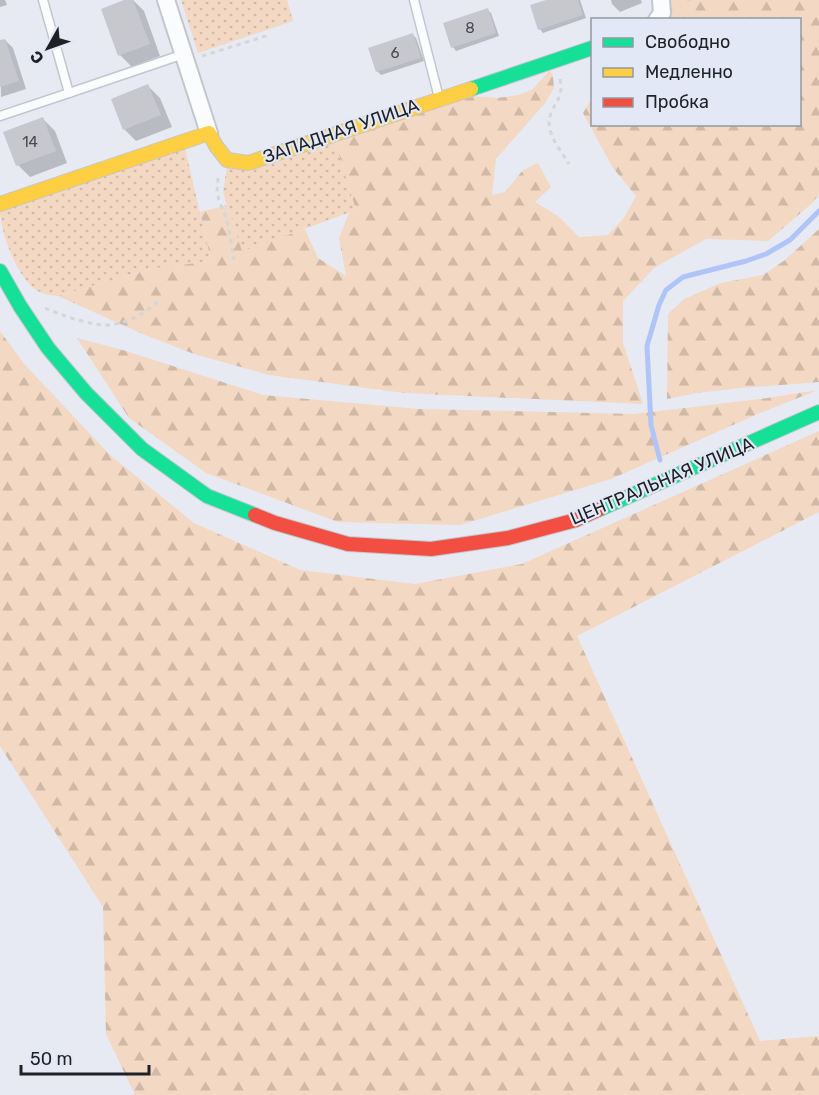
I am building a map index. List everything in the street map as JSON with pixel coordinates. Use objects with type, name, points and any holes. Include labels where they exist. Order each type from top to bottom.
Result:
[{"type":"main road","name":"ЗАПАДНАЯ УЛИЦА","points":[[209,133],[227,160],[248,163],[591,48]]},
{"type":"main road","points":[[0,204],[209,133]]},
{"type":"main road","name":"ЦЕНТРАЛЬНАЯ УЛИЦА","points":[[0,271],[48,348],[86,393],[142,448],[207,496],[275,523],[348,544],[431,549],[508,538],[576,520],[819,412]]},
{"type":"street","points":[[165,0],[209,133]]},
{"type":"lane","points":[[43,0],[69,93]]},
{"type":"lane","points":[[414,0],[440,98]]},
{"type":"lane","points":[[0,116],[185,57]]},
{"type":"path","points":[[185,57],[269,34]]},
{"type":"path","points":[[552,61],[561,81],[562,90],[549,117],[555,143],[569,164]]},
{"type":"path","points":[[219,201],[226,217],[234,260]]},
{"type":"path","points":[[40,306],[60,315],[109,325],[127,320],[154,306],[158,301]]},
{"type":"green space","points":[[181,0],[287,0],[293,21],[198,53]]},
{"type":"green space","points":[[670,0],[819,0],[819,195],[768,241],[706,239],[654,268],[623,301],[623,343],[643,404],[404,393],[269,375],[194,354],[58,296],[150,269],[211,261],[200,212],[227,205],[242,251],[305,229],[318,258],[346,276],[339,238],[349,213],[356,210],[335,142],[469,96],[497,98],[519,95],[533,89],[550,70],[554,88],[546,102],[496,159],[492,195],[505,192],[523,170],[538,163],[551,187],[535,202],[558,216],[579,237],[608,235],[624,218],[636,196],[613,168],[583,113],[591,100],[591,126],[801,126],[801,18],[668,18],[671,15]]},
{"type":"green space","points":[[335,142],[356,210],[242,252],[223,192],[227,166]]},
{"type":"green space","points":[[185,148],[211,261],[150,269],[58,296],[40,292],[28,283],[11,253],[3,230],[0,211]]},
{"type":"green space","points":[[819,229],[819,382],[741,388],[667,399],[668,314],[684,299],[721,283],[763,275],[785,260]]},
{"type":"green space","points":[[0,331],[25,365],[110,455],[194,523],[300,570],[415,584],[522,564],[819,431],[819,512],[577,636],[760,1041],[819,1036],[819,1095],[135,1095],[106,1034],[103,907],[0,746]]},
{"type":"green space","points":[[77,338],[126,351],[263,395],[419,409],[634,414],[818,390],[611,479],[460,525],[338,522],[206,473],[129,418]]},
{"type":"building","points":[[124,0],[133,0],[150,44],[118,56],[101,9]]},
{"type":"building","points":[[546,0],[578,0],[583,15],[538,30],[530,5]]},
{"type":"building","points":[[488,8],[496,33],[451,48],[443,23]]},
{"type":"building","points":[[413,33],[421,58],[376,72],[368,48]]},
{"type":"building","points":[[5,39],[19,81],[0,87],[0,40]]},
{"type":"building","points":[[148,84],[161,115],[123,130],[111,99]]},
{"type":"building","points":[[43,117],[56,151],[16,166],[3,132]]},
{"type":"waterway","points":[[660,460],[651,425],[647,346],[659,305],[666,290],[683,277],[766,254],[790,240],[819,211]]},
{"type":"traffic: fast","points":[[471,89],[591,48]]},
{"type":"traffic: fast","points":[[0,271],[48,348],[86,393],[142,449],[207,496],[255,515]]},
{"type":"traffic: fast","points":[[598,510],[819,412]]},
{"type":"traffic: slow","points":[[0,204],[209,133],[227,160],[248,163],[471,89]]},
{"type":"traffic: jam","points":[[255,515],[348,544],[431,549],[508,538],[576,520],[598,510]]}]
